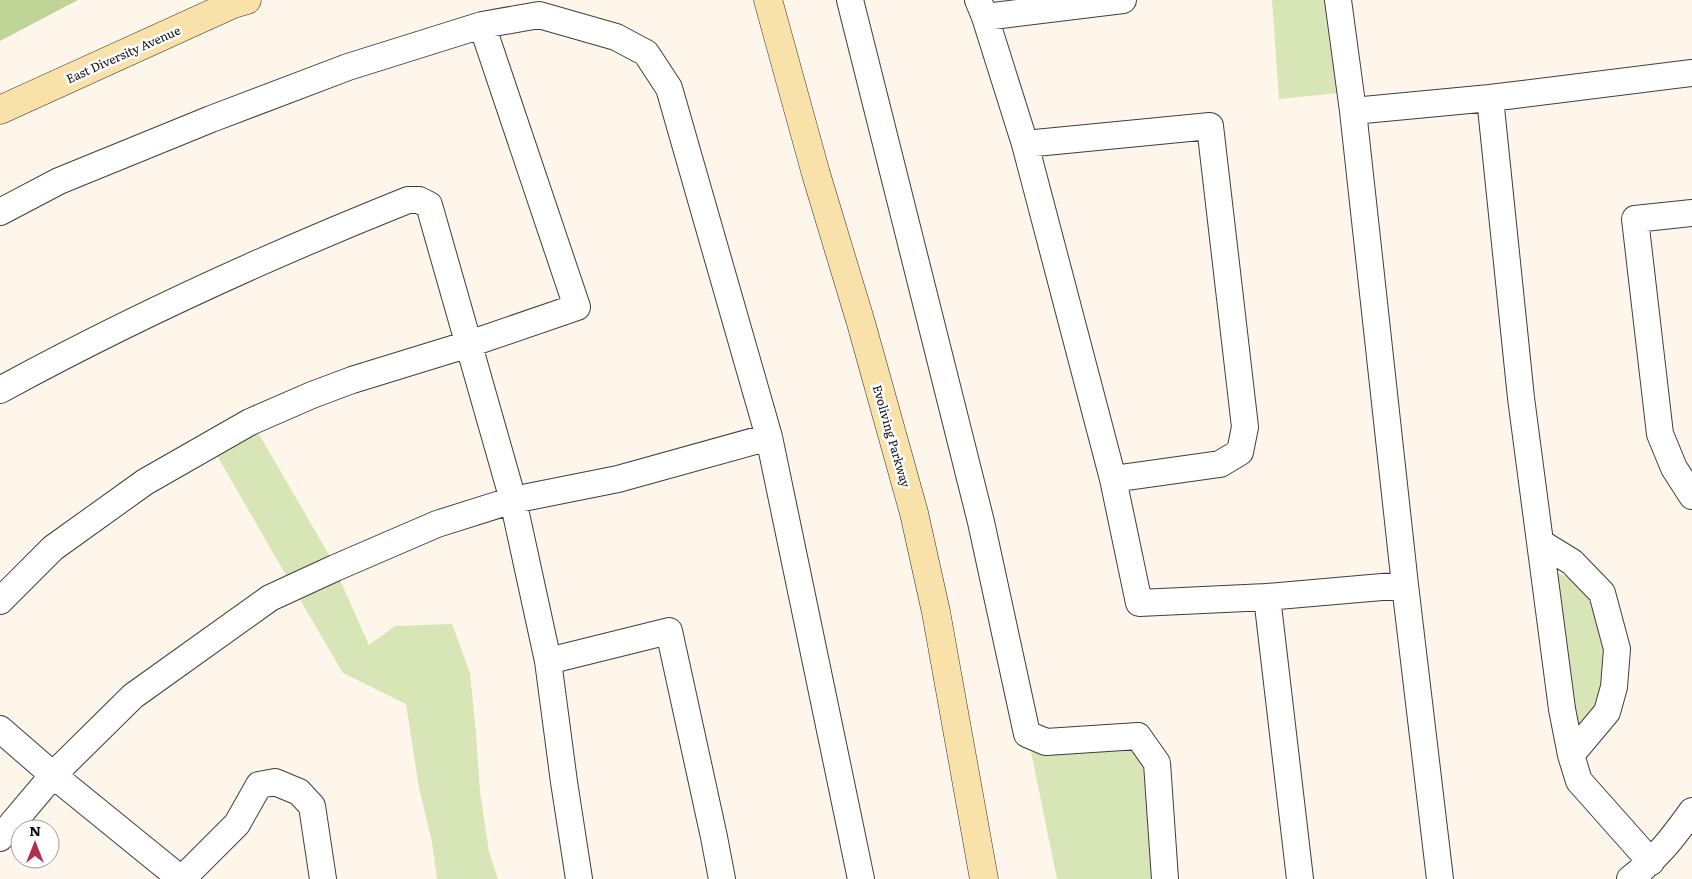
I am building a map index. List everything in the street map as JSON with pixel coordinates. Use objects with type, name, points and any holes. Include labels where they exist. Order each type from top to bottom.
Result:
[{"type":"street","name":"East Diversity Avenue","points":[[0,110],[233,4],[247,0]]},
{"type":"street","name":"Evoliving Parkway","points":[[768,0],[914,513],[936,612],[984,879]]},
{"type":"street","points":[[850,0],[981,522],[1028,734],[1046,742],[1138,736],[1156,763],[1165,879]]},
{"type":"street","points":[[1123,0],[982,9],[1025,144],[1113,479],[1140,603],[1267,598],[1405,585]]},
{"type":"street","points":[[1338,0],[1353,111],[1405,585],[1440,879]]},
{"type":"street","points":[[0,212],[59,181],[211,118],[348,68],[482,25],[539,15],[616,37],[646,53],[669,88],[769,438],[861,879]]},
{"type":"street","points":[[0,601],[53,548],[145,482],[250,422],[344,383],[469,344],[577,307],[482,25]]},
{"type":"street","points":[[1353,111],[1490,98],[1692,73]]},
{"type":"street","points":[[1490,98],[1521,398],[1562,709],[1571,754],[1579,781],[1651,862]]},
{"type":"street","points":[[1025,144],[1210,126],[1245,427],[1240,452],[1220,464],[1113,479]]},
{"type":"street","points":[[0,390],[76,348],[322,234],[408,200],[419,200],[429,205],[513,500],[548,661],[579,879]]},
{"type":"street","points":[[1692,212],[1635,219],[1660,434],[1674,468],[1692,496]]},
{"type":"street","points":[[0,838],[53,775],[133,696],[270,598],[437,524],[513,500],[618,479],[769,438]]},
{"type":"street","points":[[1541,542],[1572,562],[1602,593],[1617,650],[1614,687],[1607,712],[1571,754]]},
{"type":"street","points":[[1267,598],[1300,879]]},
{"type":"street","points":[[548,661],[669,631],[722,879]]},
{"type":"street","points":[[0,729],[53,775],[182,879],[237,824],[260,785],[275,782],[299,792],[312,806],[323,879]]},
{"type":"street","points":[[1630,879],[1651,862],[1667,845],[1692,811]]},
{"type":"green space","points":[[0,0],[78,0],[0,41]]},
{"type":"green space","points":[[1272,0],[1330,0],[1339,93],[1279,99]]},
{"type":"green space","points":[[256,429],[329,555],[287,577],[215,452]]},
{"type":"green space","points":[[1551,570],[1567,577],[1597,601],[1610,651],[1609,684],[1574,744]]},
{"type":"green space","points":[[339,578],[369,645],[395,626],[452,624],[470,673],[480,792],[489,852],[498,879],[437,879],[432,842],[419,788],[406,704],[343,673],[299,598]]},
{"type":"green space","points":[[1029,742],[1138,743],[1151,766],[1160,879],[1057,879]]}]
